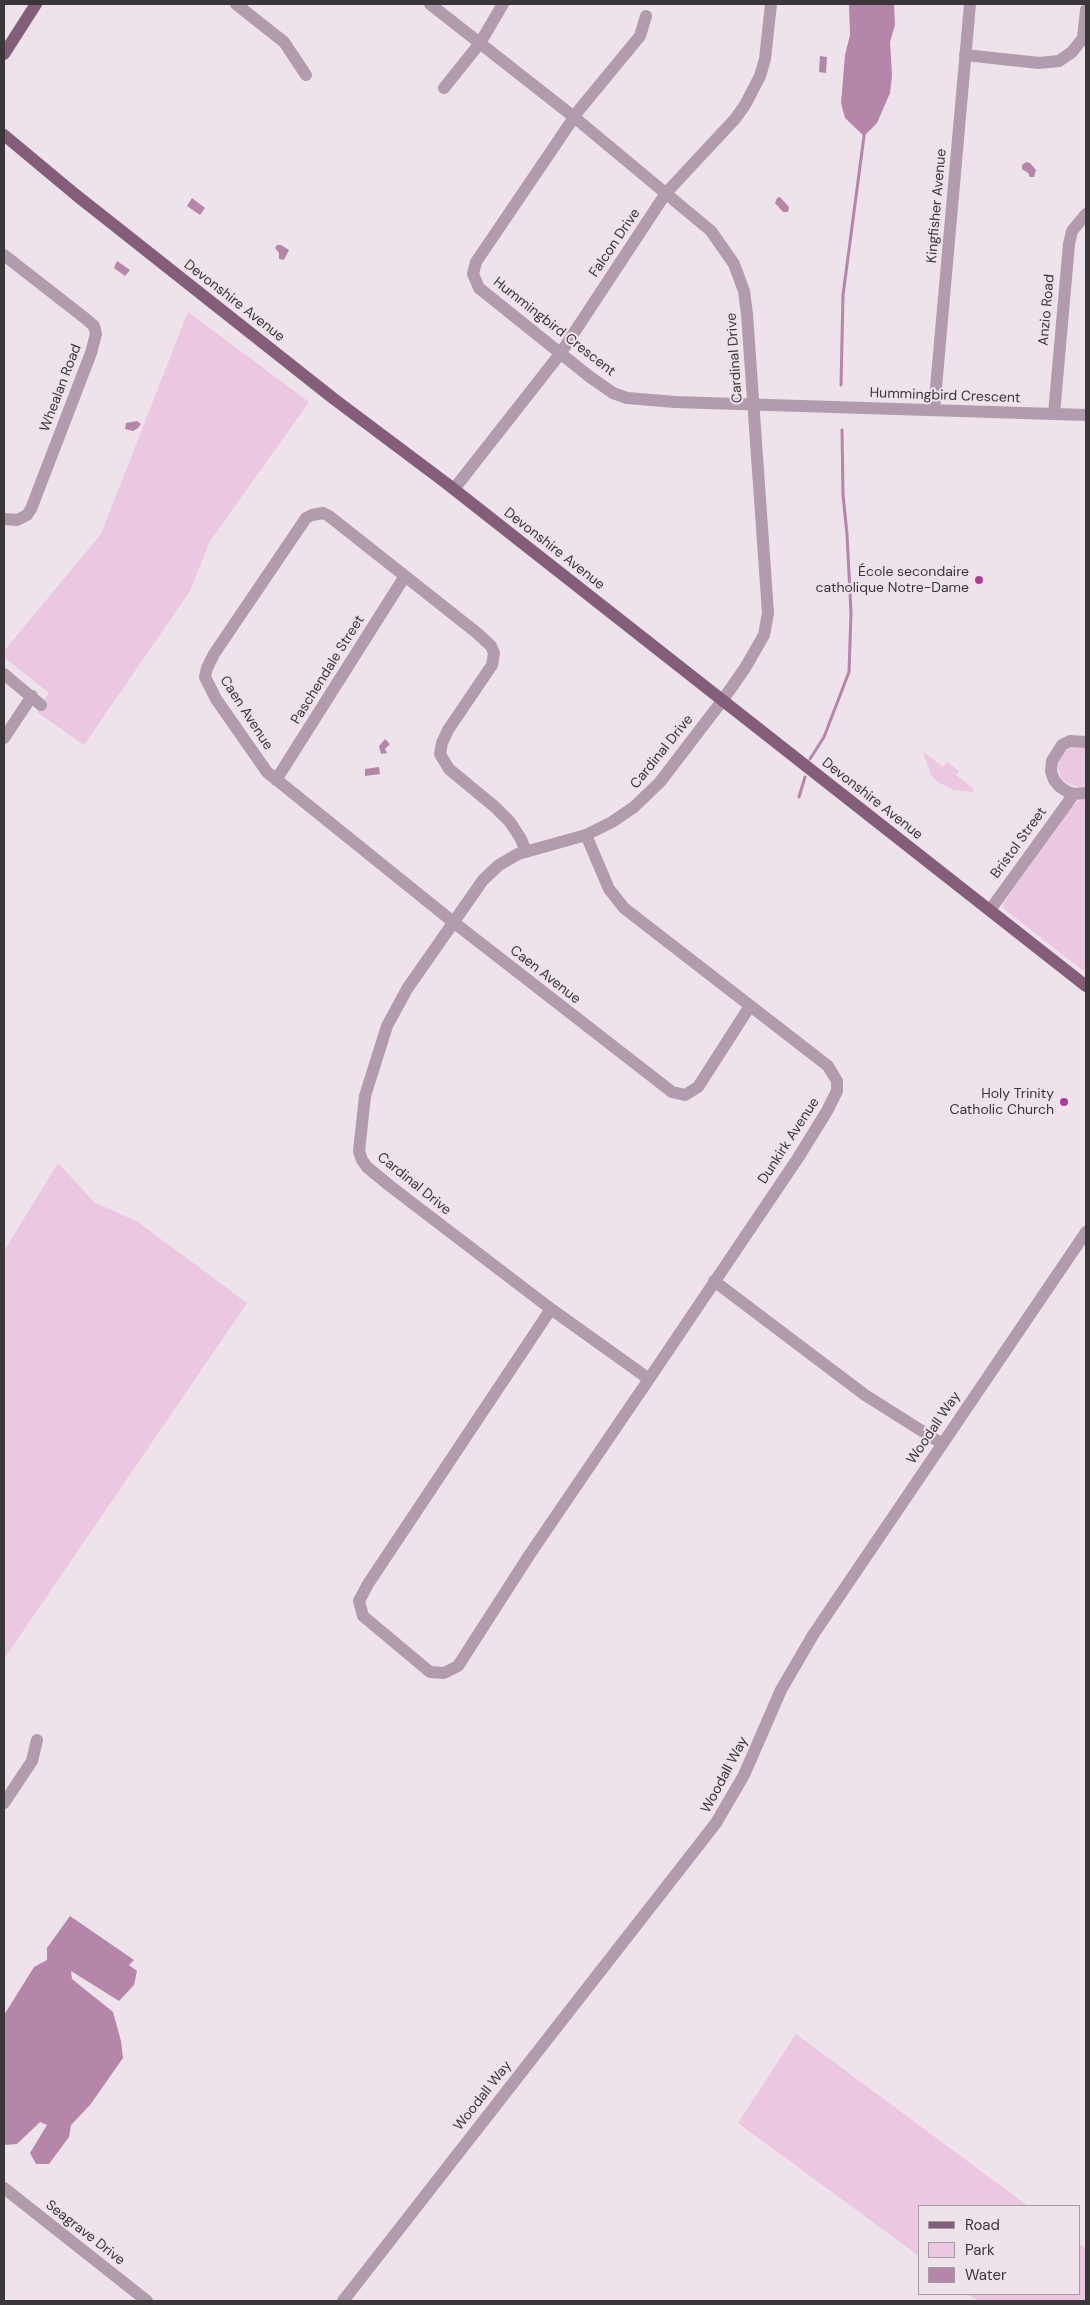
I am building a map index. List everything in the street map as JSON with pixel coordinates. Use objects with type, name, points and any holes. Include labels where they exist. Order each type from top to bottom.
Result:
[{"type":"main road","points":[[4,54],[36,4]]},
{"type":"main road","name":"Devonshire Avenue","points":[[4,135],[76,195],[334,399],[454,489],[1086,986]]},
{"type":"street","points":[[236,4],[284,42],[306,75]]},
{"type":"street","name":"Cardinal Drive","points":[[430,4],[574,117],[711,230],[734,264],[744,291],[768,620],[759,646],[722,701],[648,795],[622,816],[586,834],[526,852],[492,870],[452,921],[407,989],[387,1026],[365,1096],[359,1151],[362,1160],[390,1186],[551,1309],[648,1379]]},
{"type":"street","points":[[444,88],[480,43],[503,4]]},
{"type":"street","name":"Falcon Drive","points":[[454,489],[560,354],[666,193],[736,119],[760,76],[765,59],[771,4]]},
{"type":"street","name":"Kingfisher Avenue","points":[[934,410],[970,4]]},
{"type":"street","points":[[965,55],[1039,63],[1059,61],[1072,52],[1083,38],[1086,10]]},
{"type":"street","name":"Hummingbird Crescent","points":[[646,16],[640,36],[574,117],[476,262],[473,273],[479,288],[560,354],[613,393],[627,398],[1086,415]]},
{"type":"street","name":"Anzio Road","points":[[1054,414],[1069,244],[1072,231],[1086,214]]},
{"type":"street","name":"Whealan Road","points":[[4,519],[17,520],[27,515],[32,509],[91,353],[96,334],[94,326],[86,319],[6,262]]},
{"type":"street","name":"Caen Avenue","points":[[526,852],[521,839],[510,822],[495,807],[448,769],[440,754],[442,743],[448,730],[492,665],[494,651],[484,638],[329,516],[323,513],[306,518],[214,654],[205,677],[208,685],[267,772],[452,921],[667,1089],[678,1095],[685,1095],[698,1087],[750,1006]]},
{"type":"street","name":"Paschendale Street","points":[[276,780],[405,576]]},
{"type":"street","points":[[4,674],[37,701],[4,738]]},
{"type":"street","name":"Bristol Street","points":[[990,910],[1080,794],[1060,787],[1054,780],[1052,761],[1062,745],[1070,741],[1086,742]]},
{"type":"street","name":"Dunkirk Avenue","points":[[586,834],[609,890],[619,904],[828,1066],[837,1081],[837,1091],[827,1111],[798,1158],[714,1281]]},
{"type":"street","name":"Woodall Way","points":[[343,2301],[716,1823],[744,1775],[781,1690],[813,1635],[941,1443],[1086,1232]]},
{"type":"street","points":[[551,1309],[368,1584],[359,1601],[363,1616],[430,1672],[444,1673],[458,1666],[530,1554],[714,1281],[865,1395],[941,1443]]},
{"type":"street","points":[[4,1803],[32,1760],[37,1740]]},
{"type":"street","name":"Seagrave Drive","points":[[4,2188],[148,2301]]},
{"type":"green space","points":[[188,312],[309,402],[210,541],[190,591],[84,745],[37,712],[49,693],[4,657],[4,651],[101,534]]},
{"type":"green space","points":[[1075,746],[1086,747],[1086,786],[1079,787],[1066,783],[1061,778],[1058,765],[1063,752]]},
{"type":"green space","points":[[923,752],[943,767],[947,762],[959,771],[956,775],[974,789],[973,792],[953,790],[938,782],[931,775]]},
{"type":"green space","points":[[1086,798],[1086,973],[1003,908],[1004,902],[1071,808],[1078,801]]},
{"type":"green space","points":[[58,1163],[94,1202],[138,1222],[247,1303],[4,1659],[4,1251]]},
{"type":"green space","points":[[796,2034],[1027,2205],[918,2205],[918,2255],[738,2123]]},
{"type":"green space","points":[[1080,2244],[1086,2249],[1086,2301],[979,2301],[969,2295],[1080,2295]]},
{"type":"water","points":[[849,4],[894,4],[895,25],[890,42],[892,75],[890,93],[877,123],[864,136],[845,118],[841,103],[845,55],[850,35]]},
{"type":"water","points":[[820,56],[827,57],[826,73],[819,72]]},
{"type":"water","points":[[1026,162],[1030,163],[1036,170],[1034,177],[1030,177],[1022,169],[1022,165]]},
{"type":"water","points":[[780,197],[789,207],[788,212],[783,212],[775,203],[777,198]]},
{"type":"water","points":[[192,198],[205,208],[200,215],[187,206]]},
{"type":"water","points":[[277,245],[281,245],[289,250],[284,260],[279,259],[279,253],[275,248]]},
{"type":"water","points":[[117,261],[130,270],[125,276],[114,268]]},
{"type":"water","points":[[137,421],[141,424],[138,428],[133,431],[125,429],[126,423]]},
{"type":"water","points":[[385,739],[390,744],[385,749],[387,753],[381,754],[379,746]]},
{"type":"water","points":[[379,767],[380,774],[365,776],[365,769]]},
{"type":"water","points":[[70,1916],[134,1960],[129,1965],[137,1971],[134,1985],[119,2001],[71,1971],[72,1979],[113,2012],[121,2041],[123,2058],[90,2105],[71,2125],[69,2137],[49,2164],[36,2164],[30,2153],[47,2125],[40,2122],[17,2144],[4,2145],[4,2015],[34,1967],[47,1960],[47,1948]]},
{"type":"waterway","points":[[841,385],[843,295],[864,136]]},
{"type":"waterway","points":[[810,759],[824,737],[849,672],[851,613],[843,495],[842,430]]},
{"type":"waterway","points":[[799,797],[805,777]]},
{"type":"place","name":"École secondaire catholique Notre-Dame","points":[[979,580]]},
{"type":"place","name":"Holy Trinity Catholic Church","points":[[1064,1102]]}]
